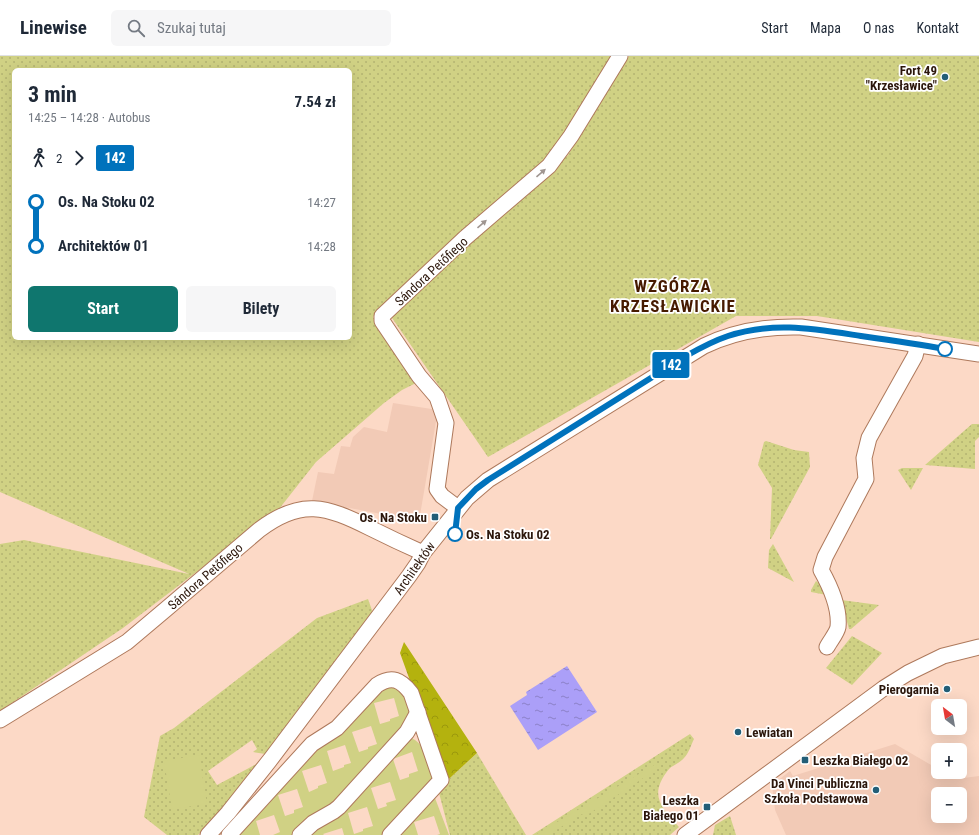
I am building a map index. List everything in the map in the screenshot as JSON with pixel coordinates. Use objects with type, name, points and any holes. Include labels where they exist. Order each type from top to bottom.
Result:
[{"type":"street","name":"Sándora Petőfiego","points":[[458,508],[442,496],[437,489],[446,423],[437,396],[419,376],[382,321],[382,316],[465,238],[549,166],[575,130],[620,56]]},
{"type":"street","name":"Architektów","points":[[208,835],[228,813],[270,760],[409,576],[423,553],[458,508],[476,489],[496,474],[686,356],[704,346],[728,336],[763,328],[801,327],[979,354]]},
{"type":"street","points":[[826,647],[838,628],[836,609],[831,589],[821,570],[825,557],[866,479],[864,458],[869,438],[915,356],[918,344]]},
{"type":"street","name":"Sándora Petőfiego","points":[[0,720],[127,642],[259,530],[285,513],[316,508],[332,511],[351,518],[423,553]]},
{"type":"street","points":[[685,835],[864,702],[890,685],[914,670],[943,656],[979,647]]},
{"type":"street","points":[[229,835],[312,744],[337,728],[377,685],[390,679],[398,681],[406,686],[411,693],[441,780],[390,835]]},
{"type":"street","points":[[300,835],[313,823],[334,811],[339,806],[407,732],[418,712]]},
{"type":"street","points":[[407,732],[427,738]]},
{"type":"shaded area","points":[[393,403],[438,410],[419,521],[312,501],[318,472],[334,474],[341,446],[350,447],[353,437],[364,427],[387,432]]},
{"type":"shaded area","name":"Da Vinci Publiczna Szkoła Podstawowa","points":[[895,744],[931,765],[931,779],[967,779],[967,778],[979,776],[979,835],[786,835],[775,810],[772,785],[790,771],[793,776]]},
{"type":"green space","points":[[0,56],[613,56],[554,153],[373,317],[420,381],[402,390],[384,403],[316,462],[279,509],[123,628],[0,711],[0,544],[24,540],[189,574],[0,492]]},
{"type":"green space","points":[[629,56],[979,56],[979,342],[817,316],[736,316],[488,457],[390,315],[568,155]]},
{"type":"green space","points":[[972,424],[979,424],[979,437],[975,441],[975,469],[925,465]]},
{"type":"green space","points":[[766,441],[794,450],[809,452],[810,467],[771,539],[772,488],[758,465],[764,442]]},
{"type":"green space","points":[[902,468],[923,468],[911,490],[898,470]]},
{"type":"green space","points":[[773,544],[794,582],[768,568],[769,550]]},
{"type":"green space","points":[[816,581],[822,586],[827,595],[811,592]]},
{"type":"green space","points":[[368,599],[373,613],[265,754],[253,752],[257,749],[252,740],[208,771],[217,785],[260,762],[231,800],[207,827],[198,835],[167,835],[144,817],[160,736],[174,728],[317,618]]},
{"type":"green space","points":[[841,600],[879,605],[851,629],[849,629]]},
{"type":"green space","points":[[852,636],[882,653],[852,685],[826,668]]},
{"type":"green space","points":[[404,642],[477,753],[438,789],[446,780],[400,653]]},
{"type":"green space","points":[[399,686],[410,708],[410,713],[406,724],[331,806],[294,835],[273,835],[280,832],[274,815],[256,821],[260,835],[233,835],[283,781],[379,688]],"holes":[[[394,698],[399,716],[380,724],[374,703]],[[371,726],[377,744],[359,752],[352,732]],[[345,745],[351,763],[333,771],[327,751]],[[321,765],[327,783],[318,786],[318,788],[309,792],[302,771]],[[297,789],[303,807],[294,810],[294,813],[285,816],[278,795]]]},
{"type":"green space","points":[[690,734],[694,739],[687,754],[682,760],[669,769],[659,786],[658,794],[662,807],[679,827],[670,835],[532,835]]},
{"type":"green space","points":[[411,738],[416,740],[427,758],[432,778],[428,785],[384,835],[344,835],[342,828],[323,834],[324,835],[310,835],[313,834],[313,829]],"holes":[[[412,752],[418,771],[409,774],[409,777],[400,780],[393,759]],[[390,782],[396,800],[386,803],[387,806],[378,809],[371,788]],[[367,807],[373,826],[354,834],[348,813]]]},
{"type":"green space","points":[[477,753],[526,835],[450,835],[438,789]]},
{"type":"green space","points":[[199,755],[207,804],[172,809],[164,761]]},
{"type":"green space","points":[[656,764],[657,769],[584,817],[582,814],[548,835],[535,835]]},
{"type":"green space","points":[[435,798],[449,835],[437,835],[440,834],[434,816],[414,822],[418,835],[396,835],[422,806]]},
{"type":"green space","points":[[730,816],[736,835],[713,835],[715,825]]},
{"type":"water","points":[[567,666],[597,712],[538,750],[510,706],[527,695],[526,692]]},
{"type":"bus line","name":"142","points":[[455,534],[458,508],[476,489],[488,480],[686,356],[714,341],[741,332],[763,328],[801,327],[945,349]]},
{"type":"place","name":"Fort 49 \"Krzesławice\"","points":[[945,77]]},
{"type":"place","name":"Os. Na Stoku","points":[[435,517]]},
{"type":"place","name":"Os. Na Stoku 02","points":[[455,534]]},
{"type":"place","name":"Pierogarnia","points":[[947,689]]},
{"type":"place","name":"Lewiatan","points":[[738,732]]},
{"type":"place","name":"Leszka Białego 02","points":[[805,760]]},
{"type":"place","name":"Da Vinci Publiczna Szkoła Podstawowa","points":[[876,790]]},
{"type":"place","name":"Leszka Białego 01","points":[[707,807]]},
{"type":"district","name":"WZGÓRZA KRZESŁAWICKIE","points":[[673,296]]}]
